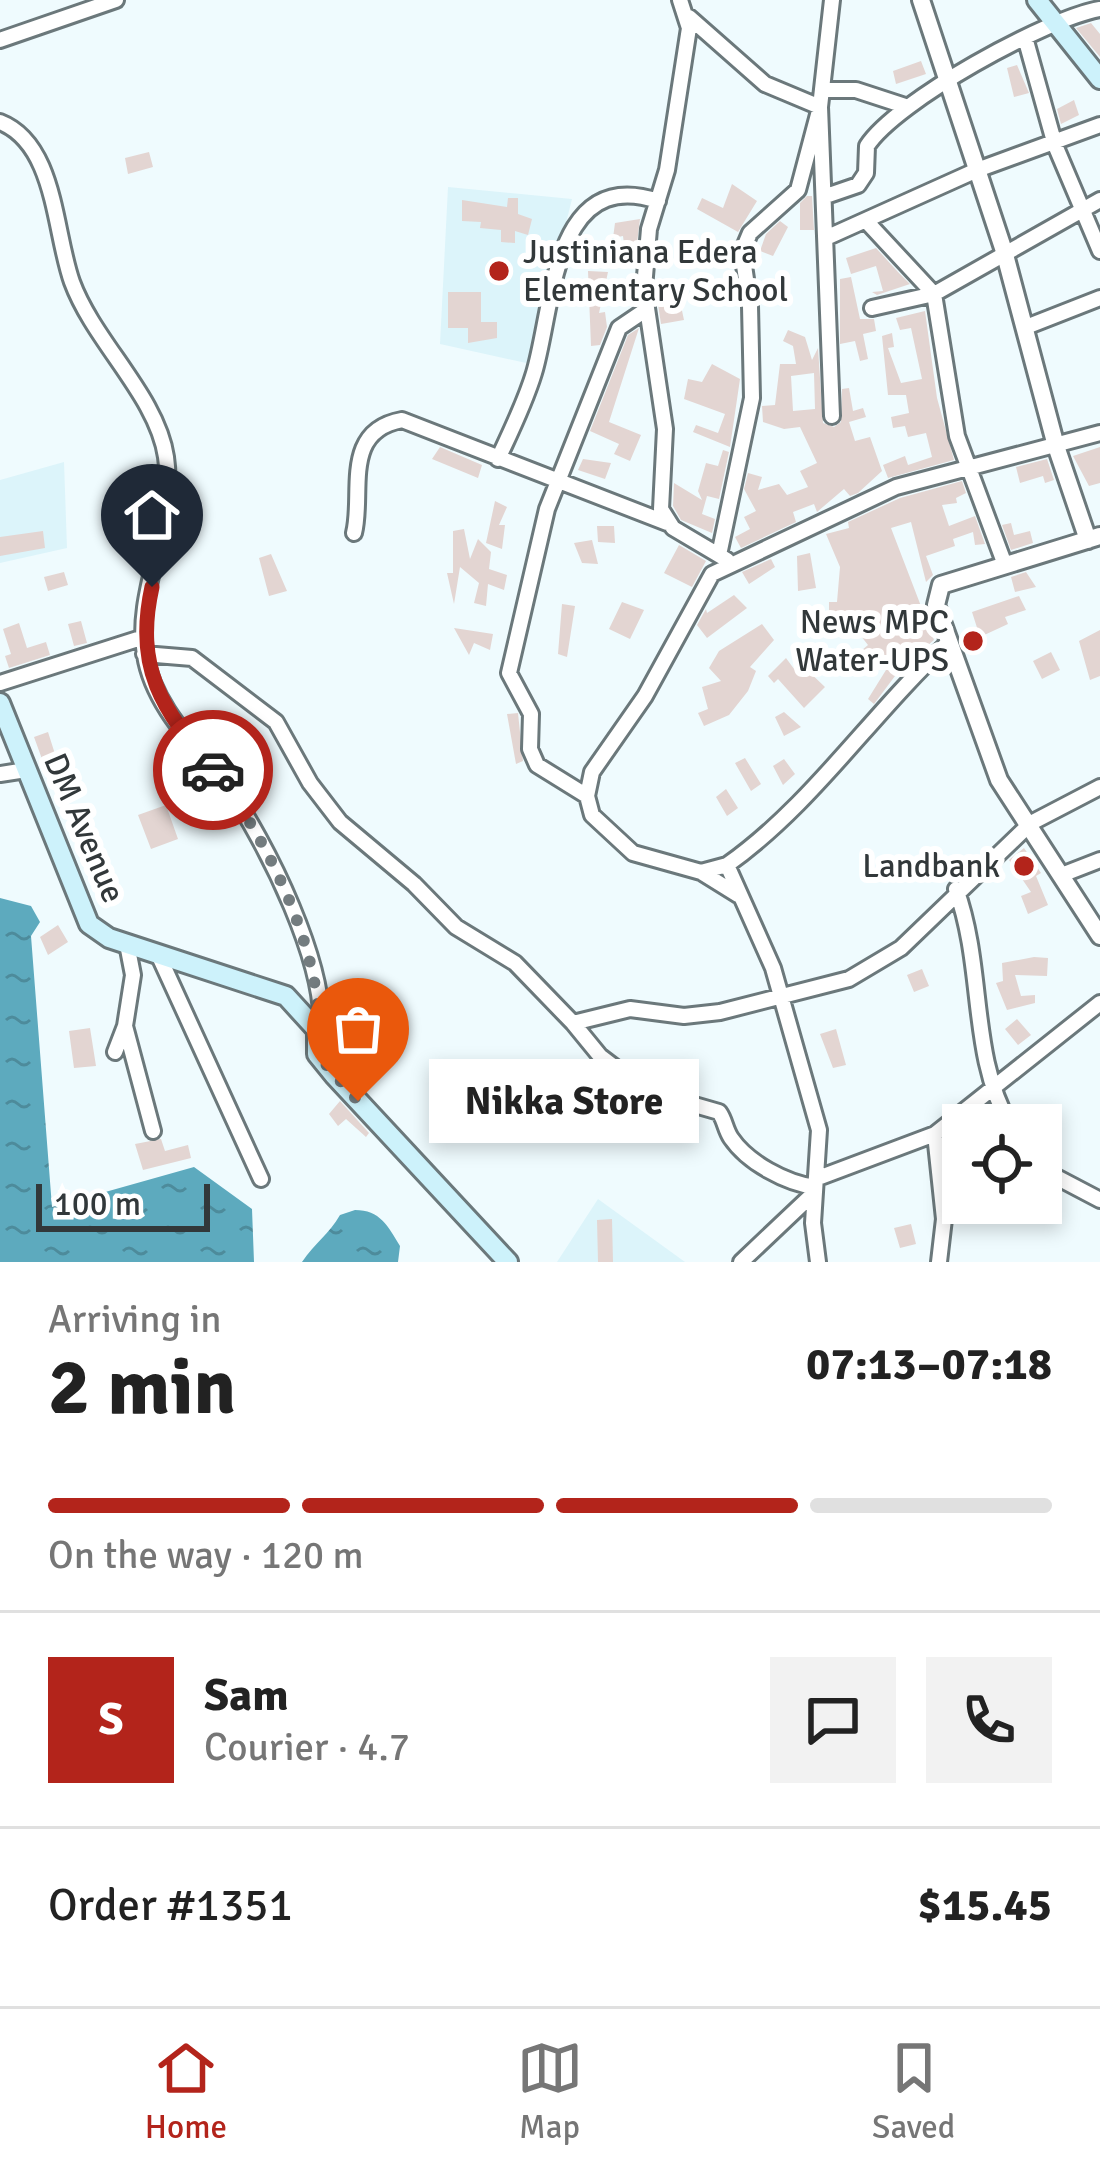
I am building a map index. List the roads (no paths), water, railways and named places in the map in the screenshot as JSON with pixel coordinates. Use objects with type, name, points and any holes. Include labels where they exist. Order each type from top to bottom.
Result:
[{"type":"main road","points":[[1037,0],[1100,80]]},
{"type":"main road","name":"DM Avenue","points":[[0,703],[83,914],[99,932],[286,996],[317,1030],[317,1054],[508,1262]]},
{"type":"street","points":[[0,40],[116,0]]},
{"type":"street","points":[[680,0],[689,17],[765,84],[820,107]]},
{"type":"street","points":[[725,559],[752,398],[750,306],[742,252],[750,233],[798,190],[820,107],[832,0]]},
{"type":"street","points":[[921,0],[1004,251],[1057,446],[1094,538],[941,585],[936,605],[999,780],[1100,936]]},
{"type":"street","points":[[826,196],[858,185],[866,173],[867,146],[905,106],[1054,24],[1100,9]]},
{"type":"street","points":[[667,523],[660,500],[665,429],[647,309],[646,250],[689,17]]},
{"type":"street","points":[[1026,41],[1055,145],[1100,251]]},
{"type":"street","points":[[823,90],[856,90],[905,106]]},
{"type":"street","points":[[820,107],[832,416]]},
{"type":"street","points":[[0,122],[16,128],[36,154],[78,297],[152,414],[163,444],[168,507],[144,654],[166,708],[248,818],[284,894],[323,1019],[317,1054]]},
{"type":"street","points":[[828,237],[868,223],[977,170],[1100,125]]},
{"type":"street","points":[[498,459],[535,370],[571,230],[611,196],[634,193],[658,201]]},
{"type":"street","points":[[872,308],[934,295],[1100,200]]},
{"type":"street","points":[[868,223],[934,295],[957,436],[1005,565]]},
{"type":"street","points":[[1026,327],[1100,298]]},
{"type":"street","points":[[587,796],[537,765],[530,749],[531,714],[509,673],[535,550],[557,482],[619,328],[647,309]]},
{"type":"street","points":[[354,533],[360,509],[356,464],[375,435],[394,421],[414,424],[667,523],[725,559]]},
{"type":"street","points":[[738,895],[701,872],[633,853],[592,815],[587,796],[592,772],[646,696],[712,574],[725,559],[877,494],[1100,433]]},
{"type":"street","points":[[0,683],[144,638]]},
{"type":"street","points":[[701,872],[727,865],[780,822],[879,709],[948,643]]},
{"type":"street","points":[[144,654],[192,658],[276,722],[310,783],[340,822],[414,884],[456,928],[515,963],[600,1056],[646,1091],[718,1112],[731,1138],[759,1162],[785,1179],[816,1186]]},
{"type":"street","points":[[2,774],[26,770]]},
{"type":"street","points":[[573,1023],[620,1009],[684,1016],[783,999],[850,979],[885,959],[1030,823],[1100,787]]},
{"type":"street","points":[[1064,874],[1100,860]]},
{"type":"street","points":[[727,865],[783,999],[819,1130],[818,1262]]},
{"type":"street","points":[[956,889],[976,956],[992,1089],[1000,1104]]},
{"type":"street","points":[[115,1052],[125,1026],[133,975],[127,944]]},
{"type":"street","points":[[158,954],[261,1179]]},
{"type":"street","points":[[741,1262],[816,1186],[935,1135],[1100,1003]]},
{"type":"street","points":[[125,1026],[153,1131]]},
{"type":"street","points":[[935,1135],[944,1219],[939,1262]]},
{"type":"street","points":[[1062,1180],[1100,1200]]},
{"type":"water","points":[[0,898],[31,906],[40,922],[31,936],[52,1207],[194,1167],[252,1209],[254,1262],[0,1262]]},
{"type":"water","points":[[355,1210],[377,1216],[387,1226],[400,1246],[398,1262],[302,1262],[340,1215]]},
{"type":"place","name":"Justiniana Edera Elementary School","points":[[499,271]]},
{"type":"place","name":"News MPC Water-UPS","points":[[973,641]]},
{"type":"place","name":"Landbank","points":[[1024,866]]},
{"type":"place","name":"Nikka Store","points":[[358,1101]]}]
